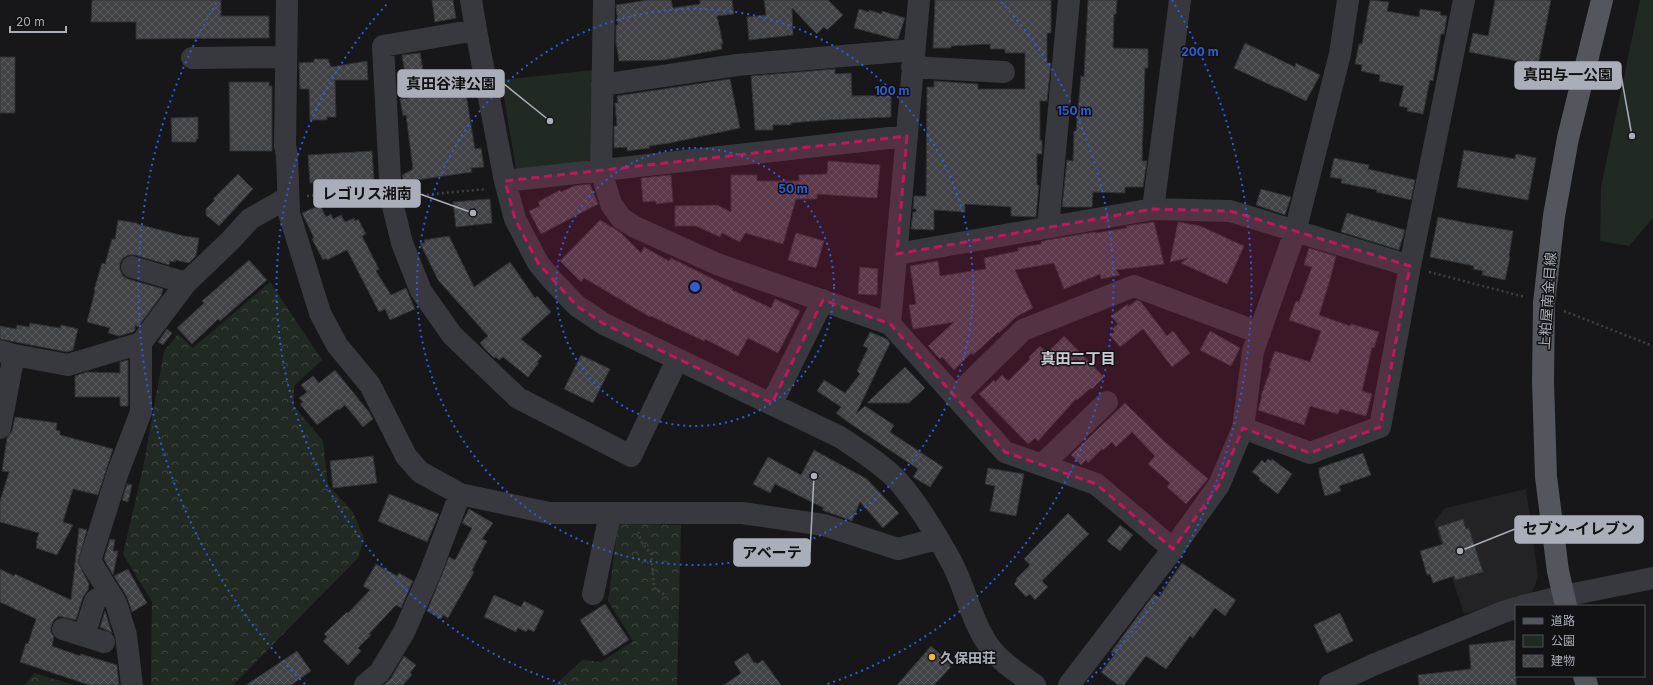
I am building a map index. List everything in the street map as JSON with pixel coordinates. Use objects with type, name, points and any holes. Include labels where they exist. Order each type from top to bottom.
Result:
[{"type":"main road","name":"上粕屋南金目線","points":[[1565,601],[1558,571],[1546,477],[1543,381],[1544,303],[1554,216],[1568,138],[1602,0]]},
{"type":"street","points":[[287,0],[285,146],[287,155],[287,198],[289,213],[320,313],[337,344],[370,385],[406,456],[420,472],[460,494],[549,513],[742,513],[824,525],[898,549],[937,539]]},
{"type":"street","points":[[472,0],[496,185],[538,263],[564,294],[577,306],[604,324],[677,360],[772,403],[840,437],[874,461],[897,481],[916,506],[937,539],[953,566],[980,630],[989,647],[1011,668],[1035,685]]},
{"type":"street","points":[[604,0],[601,171],[611,204],[620,218],[635,227],[717,264],[890,324],[1005,452],[1096,484],[1173,549]]},
{"type":"street","points":[[890,324],[919,0]]},
{"type":"street","points":[[1048,228],[1069,0]]},
{"type":"street","points":[[1153,209],[1180,0]]},
{"type":"street","points":[[1069,685],[1173,549],[1219,485],[1243,428],[1253,351],[1295,232],[1340,54],[1348,0]]},
{"type":"street","points":[[1243,428],[1310,453],[1380,427],[1459,1]]},
{"type":"street","points":[[476,30],[383,46],[391,193],[402,243],[421,291],[452,335],[518,398],[631,456],[677,360]]},
{"type":"street","points":[[192,58],[286,57]]},
{"type":"street","points":[[602,85],[737,65],[913,58],[1004,72]]},
{"type":"street","points":[[496,185],[601,171],[907,136]]},
{"type":"street","points":[[0,428],[7,353],[68,365],[141,343],[186,283],[231,240],[250,219],[287,198]]},
{"type":"street","points":[[896,254],[1153,209],[1230,211],[1410,266]]},
{"type":"street","points":[[132,267],[186,283]]},
{"type":"street","points":[[955,397],[1023,330],[1134,286],[1260,333]]},
{"type":"street","points":[[772,403],[823,300]]},
{"type":"street","points":[[132,685],[126,634],[116,603],[90,561],[118,472],[141,412],[141,343]]},
{"type":"street","points":[[1042,465],[1107,402]]},
{"type":"street","points":[[365,685],[380,672],[404,632],[430,573],[460,494]]},
{"type":"street","points":[[593,594],[610,514]]},
{"type":"street","points":[[1531,605],[1565,601],[1653,578]]},
{"type":"street","points":[[63,629],[94,639],[95,601],[108,591]]},
{"type":"street","points":[[1330,685],[1365,677],[1503,612],[1515,608]]},
{"type":"path","points":[[287,198],[391,193],[496,185]]},
{"type":"path","points":[[1444,275],[1528,298]]},
{"type":"path","points":[[1561,310],[1653,346]]},
{"type":"path","points":[[632,513],[642,543],[651,554],[654,588],[665,595]]},
{"type":"highlighted area","points":[[907,136],[897,254],[1153,209],[1230,211],[1410,266],[1380,427],[1310,453],[1243,428],[1219,485],[1173,549],[1096,484],[1005,452],[890,324],[823,300],[772,403],[604,324],[577,306],[538,263],[515,219],[505,181]]},
{"type":"shaded area","points":[[1526,489],[1538,577],[1532,593],[1464,614],[1434,522],[1445,508]]},
{"type":"green space","points":[[1640,0],[1653,0],[1653,218],[1629,246],[1600,241],[1601,187]]},
{"type":"green space","points":[[593,70],[591,158],[587,163],[516,169],[501,80]]},
{"type":"green space","points":[[270,282],[322,360],[294,386],[294,406],[323,441],[328,485],[353,512],[364,538],[358,558],[233,685],[151,685],[152,602],[123,554],[143,468],[164,351],[178,334],[193,348]]},
{"type":"green space","points":[[618,524],[681,525],[677,685],[555,685],[582,660],[601,662],[633,641],[608,601]]},
{"type":"green space","points":[[34,673],[74,685],[25,685]]},
{"type":"building","points":[[92,0],[221,0],[221,16],[269,16],[269,38],[136,39],[136,22],[91,22]]},
{"type":"building","points":[[432,0],[453,0],[456,18],[435,22]]},
{"type":"building","points":[[648,0],[671,0],[673,8],[700,4],[700,0],[732,0],[734,14],[717,16],[723,44],[721,44],[722,49],[664,60],[619,61],[616,42],[616,25],[618,25],[616,5]]},
{"type":"building","points":[[764,0],[828,0],[843,15],[827,30],[824,27],[817,34],[792,8],[793,35],[749,40],[747,17],[766,15]]},
{"type":"building","points":[[935,0],[1051,0],[1051,33],[1047,33],[1047,63],[1051,63],[1047,101],[1040,101],[1040,140],[1042,140],[1042,154],[1037,154],[1037,185],[1039,185],[1036,217],[1011,216],[1011,207],[965,204],[965,212],[934,210],[934,230],[911,229],[913,212],[916,212],[916,209],[913,209],[914,196],[926,196],[927,87],[934,87],[934,81],[978,84],[978,89],[1025,89],[1025,53],[1005,53],[1005,49],[990,49],[990,44],[951,46],[951,48],[933,48]]},
{"type":"building","points":[[1088,0],[1117,0],[1116,14],[1114,14],[1113,48],[1148,49],[1148,68],[1145,68],[1142,161],[1147,161],[1143,187],[1125,187],[1125,193],[1093,192],[1092,207],[1062,207],[1067,160],[1073,161],[1074,131],[1076,131],[1081,76],[1084,77]]},
{"type":"building","points":[[1370,0],[1389,2],[1387,11],[1419,17],[1420,9],[1441,12],[1440,15],[1447,16],[1444,34],[1441,34],[1433,81],[1430,80],[1423,114],[1407,111],[1408,108],[1399,106],[1404,86],[1379,81],[1380,75],[1361,71],[1362,65],[1355,64],[1359,44],[1362,44]]},
{"type":"building","points":[[1495,0],[1551,0],[1538,65],[1469,52],[1473,33],[1488,36]]},
{"type":"building","points":[[859,9],[882,14],[882,11],[905,18],[898,39],[854,28]]},
{"type":"building","points":[[1245,43],[1295,67],[1296,63],[1320,75],[1306,101],[1234,68]]},
{"type":"building","points":[[420,53],[427,94],[463,89],[464,94],[466,94],[475,149],[481,148],[484,167],[471,168],[472,172],[403,182],[402,175],[413,169],[406,115],[403,116],[400,99],[409,98],[402,55]]},
{"type":"building","points":[[0,57],[15,57],[15,113],[0,113]]},
{"type":"building","points":[[314,59],[328,59],[331,67],[367,61],[368,80],[335,80],[336,117],[327,117],[327,120],[310,120],[309,89],[300,89],[299,63],[314,62]]},
{"type":"building","points":[[835,69],[835,74],[851,73],[852,96],[891,95],[891,117],[791,123],[791,125],[773,125],[773,130],[755,130],[751,76]]},
{"type":"building","points":[[730,79],[740,128],[649,146],[650,148],[627,151],[627,147],[614,148],[614,126],[617,126],[615,103],[618,103],[617,96]]},
{"type":"building","points":[[229,82],[269,82],[269,86],[272,86],[272,151],[230,151]]},
{"type":"building","points":[[198,117],[198,139],[196,139],[196,142],[172,142],[171,118]]},
{"type":"building","points":[[1464,150],[1515,159],[1516,154],[1536,158],[1528,200],[1457,187]]},
{"type":"building","points":[[372,151],[374,180],[310,183],[308,155]]},
{"type":"building","points":[[1334,158],[1369,165],[1368,169],[1415,180],[1411,200],[1376,192],[1377,190],[1341,183],[1342,179],[1330,177]]},
{"type":"building","points":[[828,161],[880,165],[877,198],[817,194],[817,199],[796,199],[783,244],[745,233],[740,242],[722,233],[720,237],[696,226],[675,226],[675,206],[717,205],[731,212],[731,175],[757,175],[757,181],[799,181],[799,175],[827,174]]},
{"type":"building","points":[[238,174],[253,189],[219,226],[206,215],[206,209],[215,200],[213,199]]},
{"type":"building","points":[[671,175],[673,202],[656,204],[656,201],[643,202],[641,178]]},
{"type":"building","points":[[590,184],[598,204],[541,234],[529,211],[540,206],[538,202],[560,190],[561,192],[574,186]]},
{"type":"building","points":[[1261,189],[1291,197],[1285,215],[1256,205]]},
{"type":"building","points":[[490,199],[492,223],[456,227],[453,202]]},
{"type":"building","points":[[320,205],[326,217],[331,214],[333,219],[341,215],[345,222],[354,218],[355,221],[358,219],[366,234],[362,236],[379,269],[376,271],[391,295],[406,288],[415,309],[390,320],[385,309],[379,312],[347,250],[327,260],[326,258],[323,260],[312,239],[314,238],[302,213]]},
{"type":"building","points":[[1347,213],[1405,230],[1399,250],[1341,232]]},
{"type":"building","points":[[1438,217],[1513,231],[1510,257],[1505,280],[1482,275],[1483,271],[1473,269],[1474,266],[1430,257]]},
{"type":"building","points":[[118,220],[137,223],[184,236],[199,238],[196,256],[189,263],[175,260],[175,262],[170,261],[169,265],[135,255],[129,255],[123,258],[120,263],[120,270],[123,276],[128,279],[163,289],[161,296],[138,327],[135,325],[135,330],[133,332],[119,336],[108,333],[110,328],[87,322],[102,263],[105,264],[112,239],[115,239]]},
{"type":"building","points":[[600,220],[620,232],[641,253],[644,247],[669,261],[671,258],[733,289],[732,290],[771,308],[775,299],[800,311],[778,353],[748,338],[738,356],[705,339],[704,341],[651,316],[650,317],[584,278],[581,282],[560,261]]},
{"type":"building","points":[[1154,222],[1164,264],[1116,270],[1120,275],[1101,279],[1100,274],[1064,289],[1054,263],[1015,270],[1033,308],[1016,317],[973,355],[971,353],[954,370],[942,357],[940,359],[928,346],[954,322],[913,329],[909,305],[916,304],[910,266],[938,261],[940,276],[986,269],[984,258],[1018,251],[1018,248],[1041,244],[1041,242],[1047,240],[1127,228],[1126,226]]},
{"type":"building","points":[[1178,222],[1200,226],[1244,246],[1227,284],[1181,263],[1188,258],[1170,262]]},
{"type":"building","points":[[796,233],[824,241],[816,268],[788,260]]},
{"type":"building","points":[[449,236],[474,287],[510,262],[535,298],[537,296],[551,312],[521,339],[542,356],[537,362],[539,363],[528,377],[503,357],[499,360],[496,357],[494,358],[486,350],[480,343],[488,336],[438,280],[420,243],[425,243],[424,240]]},
{"type":"building","points":[[1309,248],[1336,256],[1319,315],[1350,326],[1351,324],[1379,332],[1374,348],[1372,347],[1362,391],[1372,394],[1366,416],[1340,409],[1338,414],[1310,406],[1304,425],[1258,410],[1275,351],[1310,362],[1321,331],[1289,320],[1296,301],[1299,302],[1312,267],[1304,265]]},
{"type":"building","points":[[249,260],[267,280],[220,321],[218,319],[192,344],[177,328],[204,303],[202,301]]},
{"type":"building","points":[[860,267],[878,269],[877,295],[858,294]]},
{"type":"building","points":[[1137,300],[1141,302],[1167,336],[1173,331],[1190,353],[1172,367],[1143,329],[1120,347],[1110,335],[1115,332],[1112,329],[1118,324],[1111,316],[1128,304],[1128,307]]},
{"type":"building","points":[[30,323],[60,328],[61,325],[78,329],[73,350],[67,352],[0,339],[0,326],[16,329],[17,325],[29,327]]},
{"type":"building","points":[[167,329],[172,333],[163,345],[158,342]]},
{"type":"building","points":[[1210,331],[1240,348],[1231,366],[1200,350]]},
{"type":"building","points":[[870,332],[887,339],[890,343],[856,414],[865,406],[894,425],[890,432],[943,467],[930,487],[913,477],[918,469],[836,413],[841,407],[817,391],[824,380],[845,393],[860,374],[857,371],[868,348],[863,346]]},
{"type":"building","points":[[1064,336],[1104,377],[1092,389],[1091,388],[1077,400],[1076,399],[1038,441],[1035,438],[1028,444],[979,394],[994,380],[995,382],[1002,375],[1008,381],[1030,359],[1029,357],[1040,346],[1047,353]]},
{"type":"building","points":[[581,355],[610,369],[593,403],[564,389]]},
{"type":"building","points":[[128,360],[128,406],[120,406],[120,397],[75,397],[75,376],[87,372],[120,373],[120,362]]},
{"type":"building","points":[[905,367],[925,388],[909,403],[867,403]]},
{"type":"building","points":[[335,370],[373,419],[363,427],[345,405],[317,425],[300,404],[303,402],[299,398],[307,392],[301,385],[313,376],[319,383]]},
{"type":"building","points":[[1125,403],[1165,442],[1208,479],[1186,504],[1167,487],[1170,483],[1148,464],[1155,456],[1132,432],[1116,447],[1112,442],[1103,450],[1102,449],[1088,463],[1086,460],[1081,465],[1071,455]]},
{"type":"building","points":[[15,417],[57,423],[56,430],[60,431],[60,435],[113,449],[98,495],[73,489],[63,522],[73,525],[57,555],[36,548],[39,533],[0,522],[0,501],[9,472],[2,471],[7,438],[12,431]]},
{"type":"building","points":[[814,450],[867,479],[899,513],[883,528],[860,502],[852,521],[822,510],[824,508],[775,484],[770,493],[753,484],[768,457],[801,475]]},
{"type":"building","points":[[1363,453],[1371,475],[1339,486],[1341,491],[1325,496],[1319,474],[1319,468]]},
{"type":"building","points":[[373,456],[377,483],[333,488],[330,461]]},
{"type":"building","points":[[1268,459],[1271,461],[1272,459],[1292,474],[1278,494],[1259,480],[1260,478],[1252,472],[1262,460],[1265,463]]},
{"type":"building","points":[[988,468],[1024,474],[1016,516],[990,511],[995,486],[985,484]]},
{"type":"building","points":[[127,484],[132,485],[128,502],[122,500]]},
{"type":"building","points":[[389,494],[439,514],[427,542],[378,521]]},
{"type":"building","points":[[469,509],[493,523],[482,539],[487,541],[472,570],[474,572],[448,618],[443,615],[441,619],[427,611],[449,557],[455,560],[472,528],[462,523]]},
{"type":"building","points":[[1068,513],[1089,534],[1042,581],[1048,587],[1035,600],[1030,594],[1026,597],[1014,584],[1017,580],[1016,579],[1030,565],[1024,559]]},
{"type":"building","points":[[1463,519],[1466,529],[1469,528],[1483,572],[1455,580],[1454,576],[1433,583],[1430,574],[1427,575],[1420,551],[1443,544],[1438,527]]},
{"type":"building","points":[[1120,525],[1133,535],[1120,551],[1107,541]]},
{"type":"building","points":[[79,528],[87,530],[78,562],[89,584],[88,590],[83,597],[76,620],[59,616],[54,620],[51,626],[51,632],[54,637],[52,646],[80,656],[81,654],[117,665],[119,685],[89,685],[20,662],[26,643],[28,644],[36,619],[0,602],[0,569],[14,576],[15,574],[71,600]]},
{"type":"building","points":[[110,539],[115,540],[113,551],[118,551],[113,575],[104,559]]},
{"type":"building","points":[[1182,563],[1236,600],[1225,616],[1215,608],[1193,638],[1190,636],[1166,669],[1146,656],[1124,685],[1118,685],[1101,672],[1115,654],[1111,652],[1154,594],[1159,597]]},
{"type":"building","points":[[376,564],[397,576],[399,573],[413,581],[401,608],[396,605],[369,634],[371,635],[358,648],[361,651],[348,665],[323,641],[327,637],[324,634],[347,612],[348,613],[370,590],[363,586]]},
{"type":"building","points":[[128,569],[147,603],[132,612],[127,597],[114,576]]},
{"type":"building","points":[[494,595],[521,607],[524,601],[544,611],[534,632],[528,629],[526,632],[518,628],[516,632],[484,617]]},
{"type":"building","points":[[605,604],[629,640],[604,656],[580,620]]},
{"type":"building","points":[[105,611],[112,633],[100,627]]},
{"type":"building","points":[[1340,613],[1353,641],[1327,653],[1314,625]]},
{"type":"building","points":[[1515,640],[1516,685],[1419,685],[1418,675],[1471,669],[1469,645]]},
{"type":"building","name":"久保田荘","points":[[931,646],[951,664],[949,666],[951,667],[934,685],[897,685]]},
{"type":"building","points":[[297,651],[311,671],[291,685],[246,685]]},
{"type":"building","points":[[748,653],[754,663],[755,662],[757,664],[763,660],[781,685],[724,685],[741,673],[734,662]]},
{"type":"building","points":[[404,656],[416,665],[410,673],[412,675],[403,685],[384,685],[391,678]]},
{"type":"place","name":"真田谷津公園","points":[[550,121]]},
{"type":"place","name":"真田与一公園","points":[[1632,136]]},
{"type":"place","name":"レゴリス湘南","points":[[473,213]]},
{"type":"place","name":"アベーテ","points":[[814,476]]},
{"type":"place","name":"セブン-イレブン","points":[[1460,551]]},
{"type":"place","name":"久保田荘","points":[[932,657]]},
{"type":"district","name":"真田二丁目","points":[[1078,358]]}]
